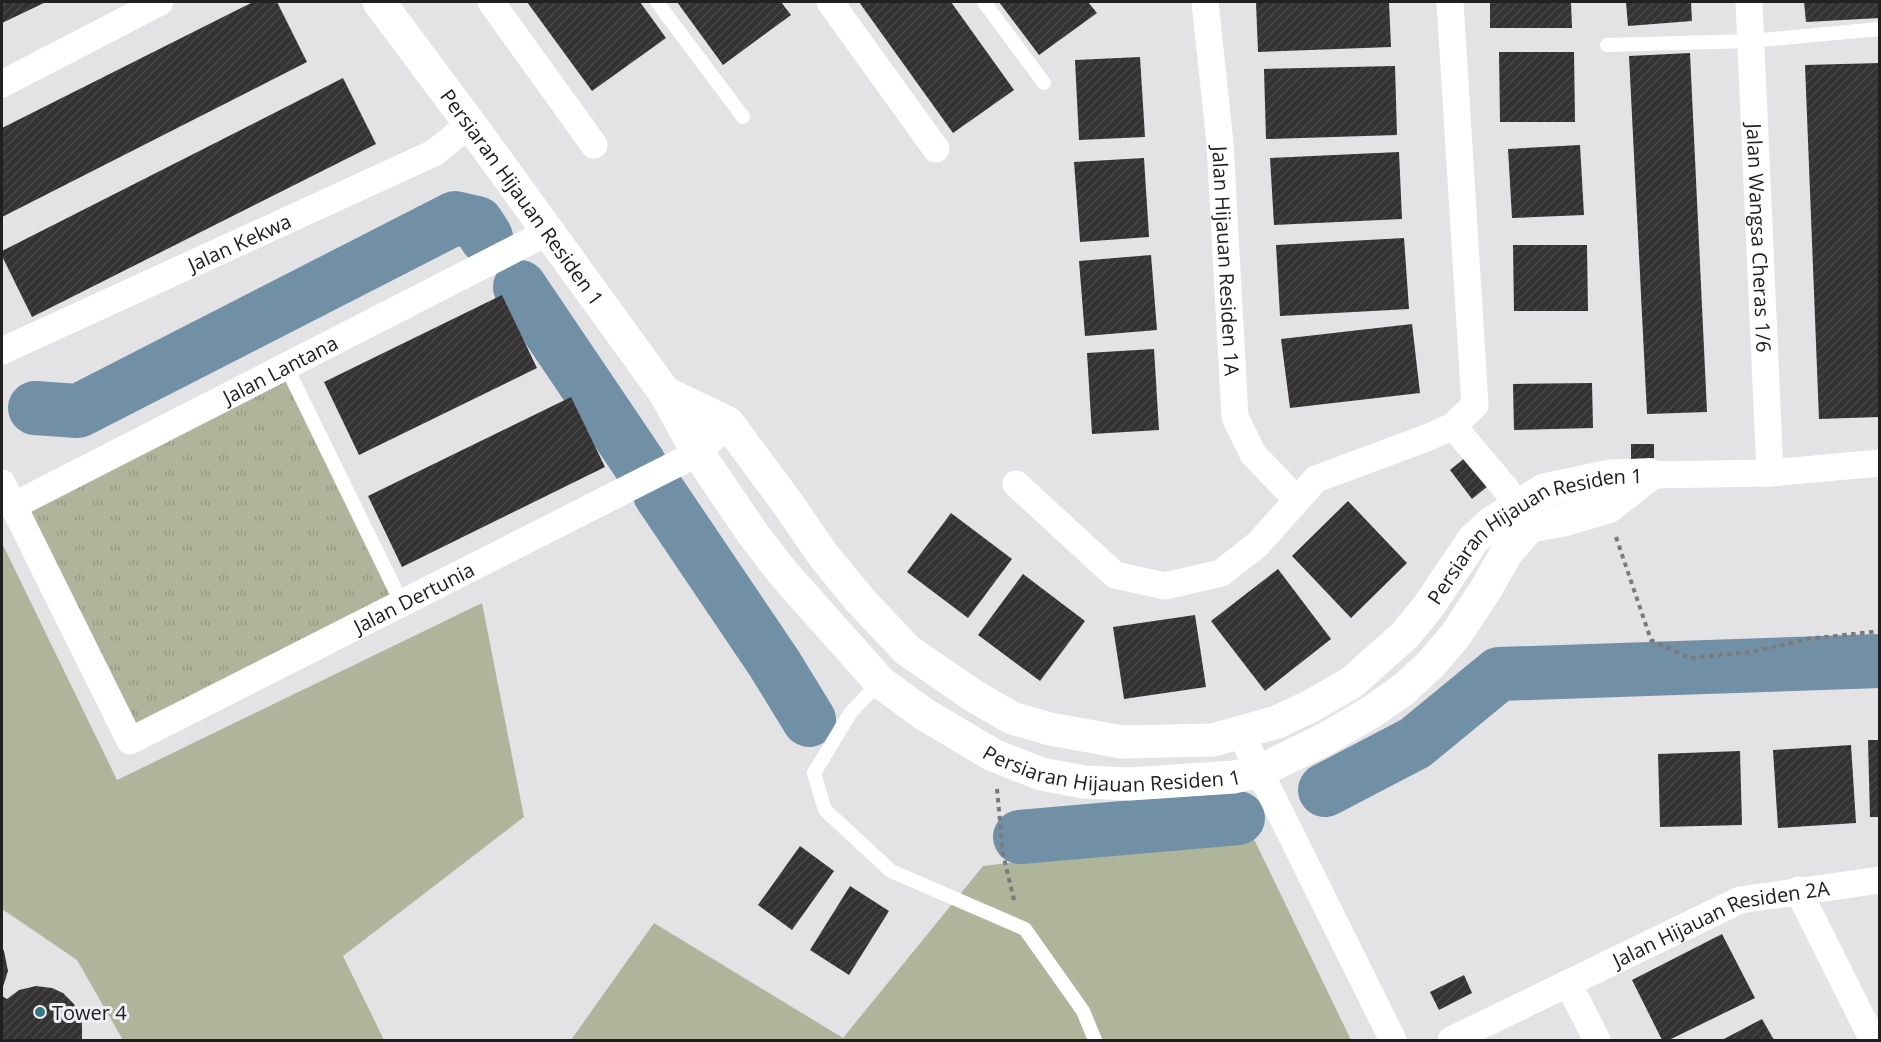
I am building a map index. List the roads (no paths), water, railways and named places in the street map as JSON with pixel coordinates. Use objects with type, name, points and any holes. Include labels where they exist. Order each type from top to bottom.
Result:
[{"type":"street","points":[[2,84],[160,2]]},
{"type":"street","name":"Persiaran Hijauan Residen 1","points":[[379,2],[665,393],[698,453],[753,534],[783,573],[880,682],[924,714],[993,755],[1041,774],[1084,782],[1130,784],[1234,777],[1260,771],[1325,739],[1373,711],[1404,689],[1430,666],[1455,636],[1486,589],[1507,552],[1523,516],[1544,490],[1611,476],[1648,475]]},
{"type":"street","points":[[491,2],[594,145]]},
{"type":"street","points":[[830,2],[936,149]]},
{"type":"street","name":"Jalan Hijauan Residen 1A","points":[[1204,2],[1220,143],[1235,417],[1253,454],[1297,500]]},
{"type":"street","points":[[1016,484],[1116,575],[1165,586],[1221,573],[1258,544],[1316,479],[1453,426],[1475,405],[1450,2]]},
{"type":"street","name":"Jalan Wangsa Cheras 1/6","points":[[1749,2],[1770,473]]},
{"type":"street","name":"Jalan Kekwa","points":[[2,351],[434,153],[470,124]]},
{"type":"street","name":"Jalan Lantana","points":[[7,495],[286,366],[548,232]]},
{"type":"street","name":"Persiaran Hijauan Residen 1","points":[[665,393],[728,423],[823,555],[859,599],[907,650],[974,696],[1011,718],[1050,729],[1122,742],[1213,740],[1278,722],[1311,706],[1351,683],[1405,635],[1428,607],[1473,540],[1490,524],[1523,516],[1564,520],[1608,507],[1648,475]]},
{"type":"street","name":"Jalan Dertunia","points":[[7,495],[130,741],[698,453],[728,423]]},
{"type":"street","points":[[1453,426],[1506,489],[1523,516]]},
{"type":"street","points":[[1648,475],[1770,473],[1880,463]]},
{"type":"street","points":[[880,682],[907,650]]},
{"type":"street","points":[[1240,732],[1393,1041]]},
{"type":"street","name":"Jalan Hijauan Residen 2A","points":[[1451,1041],[1740,900],[1880,880]]},
{"type":"street","points":[[1798,890],[1873,1041]]},
{"type":"street","points":[[1569,983],[1597,1041]]},
{"type":"lane","points":[[657,2],[743,117]]},
{"type":"lane","points":[[984,2],[1044,83]]},
{"type":"lane","points":[[1607,45],[1751,41],[1880,29]]},
{"type":"lane","points":[[286,366],[402,603]]},
{"type":"lane","points":[[880,682],[851,712],[814,773],[825,810],[891,871],[1025,929],[1083,1011],[1095,1041]]},
{"type":"waterway","points":[[35,408],[78,411],[455,218],[477,223],[486,237]]},
{"type":"waterway","points":[[520,287],[640,465]]},
{"type":"waterway","points":[[660,494],[774,663],[809,720]]},
{"type":"waterway","points":[[1325,790],[1415,743],[1499,674],[1880,661]]},
{"type":"waterway","points":[[1020,837],[1238,818]]},
{"type":"place","name":"Tower 4","points":[[40,1012]]}]
